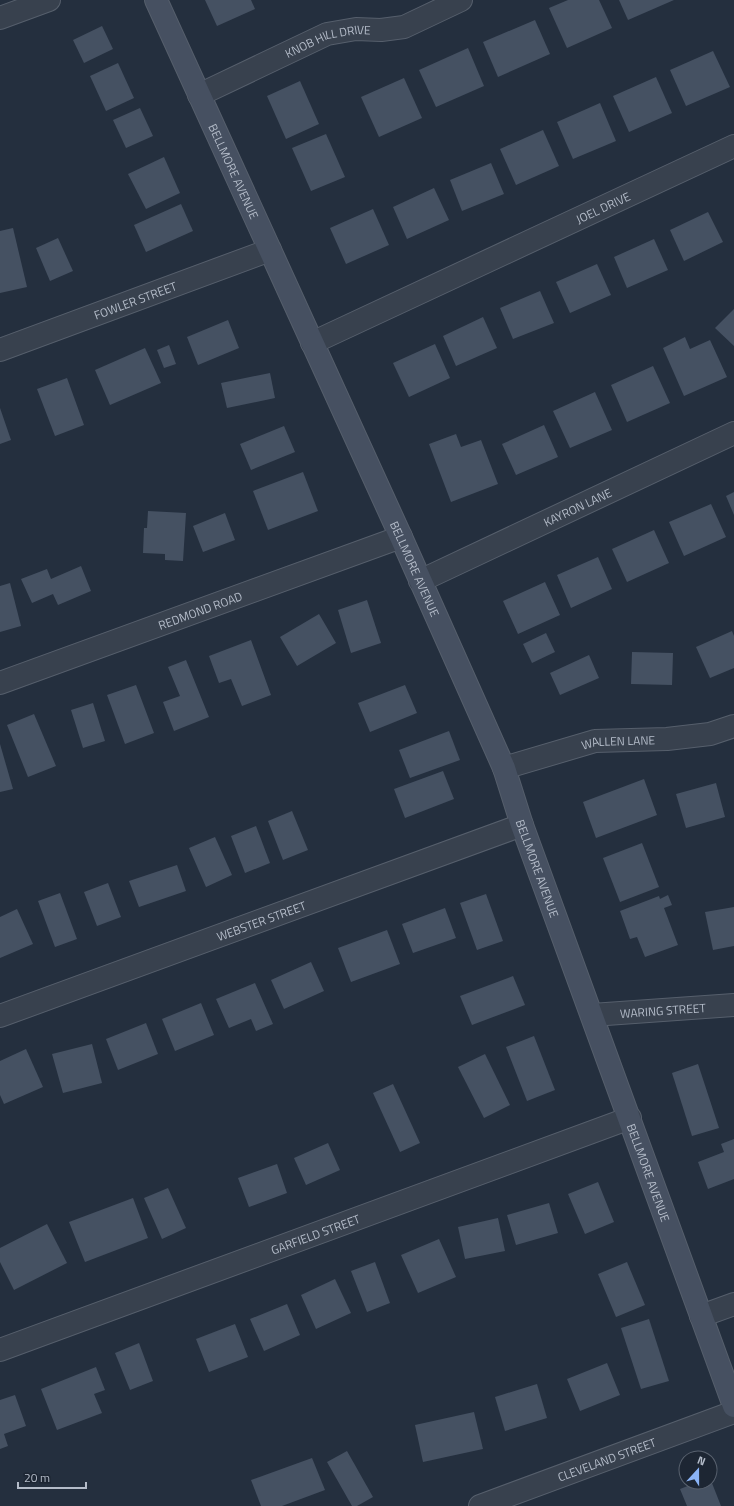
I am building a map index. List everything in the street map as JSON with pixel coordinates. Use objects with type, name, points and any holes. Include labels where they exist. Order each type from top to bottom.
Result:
[{"type":"main road","name":"BELLMORE AVENUE","points":[[156,0],[401,537],[504,768],[522,824],[734,1406]]},
{"type":"street","points":[[0,18],[49,0]]},
{"type":"street","name":"KNOB HILL DRIVE","points":[[199,95],[327,34],[356,29],[381,30],[404,27],[461,0]]},
{"type":"street","name":"JOEL DRIVE","points":[[312,343],[734,146]]},
{"type":"street","name":"FOWLER STREET","points":[[0,350],[270,250]]},
{"type":"street","name":"KAYRON LANE","points":[[420,581],[734,433]]},
{"type":"street","name":"REDMOND ROAD","points":[[0,683],[401,537]]},
{"type":"street","name":"WALLEN LANE","points":[[504,768],[595,741],[667,739],[710,734],[734,726]]},
{"type":"street","name":"WEBSTER STREET","points":[[0,1016],[522,824]]},
{"type":"street","name":"WARING STREET","points":[[592,1015],[734,1005]]},
{"type":"street","name":"GARFIELD STREET","points":[[0,1350],[630,1118]]},
{"type":"street","points":[[701,1316],[734,1304]]},
{"type":"street","name":"CLEVELAND STREET","points":[[480,1506],[734,1412]]},
{"type":"building","points":[[205,0],[251,0],[255,9],[217,26]]},
{"type":"building","points":[[568,0],[599,0],[612,28],[567,48],[549,8]]},
{"type":"building","points":[[619,0],[674,0],[628,20]]},
{"type":"building","points":[[535,20],[550,54],[498,77],[483,42]]},
{"type":"building","points":[[102,26],[113,49],[84,63],[73,40]]},
{"type":"building","points":[[468,48],[484,86],[436,107],[419,70]]},
{"type":"building","points":[[713,51],[730,87],[686,106],[670,70]]},
{"type":"building","points":[[118,63],[134,98],[106,111],[90,76]]},
{"type":"building","points":[[656,77],[672,113],[629,132],[613,96]]},
{"type":"building","points":[[404,78],[422,118],[379,137],[361,97]]},
{"type":"building","points":[[300,81],[319,124],[286,139],[267,96]]},
{"type":"building","points":[[600,103],[616,141],[573,159],[557,122]]},
{"type":"building","points":[[140,108],[153,136],[126,148],[113,120]]},
{"type":"building","points":[[543,130],[559,166],[516,185],[500,149]]},
{"type":"building","points":[[326,134],[345,177],[311,191],[292,148]]},
{"type":"building","points":[[164,157],[180,193],[146,209],[128,174]]},
{"type":"building","points":[[491,163],[504,194],[462,211],[450,180]]},
{"type":"building","points":[[434,188],[449,220],[407,239],[393,207]]},
{"type":"building","points":[[181,204],[193,231],[146,252],[134,225]]},
{"type":"building","points":[[373,209],[389,245],[346,264],[330,228]]},
{"type":"building","points":[[708,212],[723,242],[684,261],[670,230]]},
{"type":"building","points":[[13,228],[27,287],[0,293],[0,231]]},
{"type":"building","points":[[58,238],[73,271],[50,281],[36,248]]},
{"type":"building","points":[[654,239],[668,270],[627,288],[614,257]]},
{"type":"building","points":[[597,264],[611,295],[570,313],[556,282]]},
{"type":"building","points":[[540,291],[554,323],[513,339],[500,308]]},
{"type":"building","points":[[734,309],[734,346],[715,328]]},
{"type":"building","points":[[483,317],[497,348],[456,366],[443,336]]},
{"type":"building","points":[[228,320],[239,348],[198,365],[187,337]]},
{"type":"building","points":[[685,337],[690,349],[710,340],[727,377],[684,396],[663,348]]},
{"type":"building","points":[[435,344],[450,378],[409,397],[393,363]]},
{"type":"building","points":[[169,345],[176,364],[164,368],[157,350]]},
{"type":"building","points":[[145,348],[161,383],[110,405],[95,370]]},
{"type":"building","points":[[653,366],[670,403],[627,422],[611,385]]},
{"type":"building","points":[[270,373],[275,398],[227,408],[221,383]]},
{"type":"building","points":[[67,378],[84,425],[55,436],[37,389]]},
{"type":"building","points":[[595,392],[612,430],[570,448],[553,411]]},
{"type":"building","points":[[0,408],[11,440],[0,444]]},
{"type":"building","points":[[544,425],[558,457],[516,475],[502,444]]},
{"type":"building","points":[[284,426],[295,452],[251,470],[240,444]]},
{"type":"building","points":[[456,434],[461,447],[481,440],[498,484],[451,502],[429,444]]},
{"type":"building","points":[[303,472],[318,511],[268,530],[253,491]]},
{"type":"building","points":[[734,492],[734,515],[726,496]]},
{"type":"building","points":[[711,504],[726,537],[684,556],[669,522]]},
{"type":"building","points":[[148,511],[186,513],[183,561],[165,560],[165,554],[143,553],[144,528],[147,528]]},
{"type":"building","points":[[225,513],[235,540],[203,552],[193,526]]},
{"type":"building","points":[[654,530],[669,563],[627,582],[612,549]]},
{"type":"building","points":[[598,557],[612,589],[571,608],[557,575]]},
{"type":"building","points":[[81,566],[91,591],[58,605],[53,594],[32,603],[21,579],[47,569],[51,579]]},
{"type":"building","points":[[545,582],[560,615],[518,634],[503,601]]},
{"type":"building","points":[[10,583],[21,626],[0,632],[0,586]]},
{"type":"building","points":[[367,600],[381,643],[351,653],[338,610]]},
{"type":"building","points":[[319,614],[336,643],[297,666],[280,637]]},
{"type":"building","points":[[732,631],[734,636],[734,668],[710,678],[696,647]]},
{"type":"building","points":[[546,633],[555,652],[532,663],[523,644]]},
{"type":"building","points":[[251,640],[271,695],[242,706],[231,679],[219,683],[209,656]]},
{"type":"building","points":[[632,652],[673,653],[672,685],[631,684]]},
{"type":"building","points":[[589,655],[599,678],[560,695],[550,673]]},
{"type":"building","points":[[186,660],[209,717],[174,731],[163,702],[180,696],[168,667]]},
{"type":"building","points":[[136,685],[154,733],[125,744],[107,695]]},
{"type":"building","points":[[405,685],[417,713],[370,732],[358,703]]},
{"type":"building","points":[[93,703],[105,741],[83,748],[71,710]]},
{"type":"building","points":[[34,714],[56,766],[28,777],[7,725]]},
{"type":"building","points":[[449,731],[460,760],[410,778],[399,750]]},
{"type":"building","points":[[0,744],[13,789],[0,792]]},
{"type":"building","points":[[443,771],[454,799],[405,818],[394,789]]},
{"type":"building","points":[[644,779],[657,815],[596,838],[583,802]]},
{"type":"building","points":[[716,783],[725,817],[686,828],[676,794]]},
{"type":"building","points":[[292,811],[308,850],[283,860],[268,821]]},
{"type":"building","points":[[256,826],[270,863],[245,873],[231,836]]},
{"type":"building","points":[[215,837],[232,875],[206,887],[189,848]]},
{"type":"building","points":[[642,843],[659,887],[620,902],[603,858]]},
{"type":"building","points":[[177,865],[186,891],[139,907],[129,881]]},
{"type":"building","points":[[108,883],[121,917],[97,926],[84,892]]},
{"type":"building","points":[[60,893],[77,939],[55,947],[38,901]]},
{"type":"building","points":[[486,894],[503,941],[477,950],[460,903]]},
{"type":"building","points":[[668,895],[672,905],[664,908],[678,945],[645,957],[637,937],[630,939],[620,911],[659,896],[660,899]]},
{"type":"building","points":[[734,907],[734,946],[713,950],[705,912]]},
{"type":"building","points":[[445,908],[456,938],[413,953],[402,924]]},
{"type":"building","points":[[17,909],[33,944],[0,958],[0,917]]},
{"type":"building","points":[[387,930],[400,964],[351,982],[338,948]]},
{"type":"building","points":[[311,962],[324,991],[284,1009],[271,980]]},
{"type":"building","points":[[513,976],[525,1005],[472,1025],[460,996]]},
{"type":"building","points":[[255,983],[273,1024],[256,1031],[251,1019],[229,1028],[216,999]]},
{"type":"building","points":[[201,1003],[214,1035],[175,1051],[162,1019]]},
{"type":"building","points":[[146,1023],[158,1054],[118,1070],[106,1039]]},
{"type":"building","points":[[534,1036],[555,1090],[527,1101],[506,1047]]},
{"type":"building","points":[[92,1044],[102,1083],[63,1093],[52,1054]]},
{"type":"building","points":[[26,1049],[43,1087],[4,1104],[0,1095],[0,1061]]},
{"type":"building","points":[[485,1054],[510,1105],[484,1118],[458,1067]]},
{"type":"building","points":[[698,1064],[719,1128],[692,1136],[672,1073]]},
{"type":"building","points":[[393,1084],[420,1143],[400,1152],[373,1093]]},
{"type":"building","points":[[734,1139],[734,1179],[708,1189],[698,1162],[724,1152],[721,1144]]},
{"type":"building","points":[[328,1143],[340,1170],[306,1185],[294,1158]]},
{"type":"building","points":[[277,1164],[287,1193],[249,1207],[238,1178]]},
{"type":"building","points":[[598,1182],[614,1222],[585,1234],[568,1194]]},
{"type":"building","points":[[168,1188],[186,1228],[162,1239],[144,1198]]},
{"type":"building","points":[[133,1198],[148,1238],[85,1262],[69,1222]]},
{"type":"building","points":[[549,1203],[558,1233],[516,1245],[507,1215]]},
{"type":"building","points":[[498,1218],[505,1251],[465,1259],[458,1227]]},
{"type":"building","points":[[47,1224],[67,1263],[14,1290],[0,1262],[0,1248]]},
{"type":"building","points":[[439,1239],[456,1277],[418,1293],[401,1255]]},
{"type":"building","points":[[375,1262],[390,1303],[367,1312],[351,1271]]},
{"type":"building","points":[[627,1262],[645,1305],[616,1317],[598,1274]]},
{"type":"building","points":[[335,1279],[351,1313],[316,1329],[301,1295]]},
{"type":"building","points":[[287,1304],[300,1335],[264,1351],[250,1319]]},
{"type":"building","points":[[649,1319],[669,1381],[641,1389],[621,1328]]},
{"type":"building","points":[[235,1324],[248,1357],[209,1372],[196,1339]]},
{"type":"building","points":[[139,1343],[153,1381],[130,1390],[115,1353]]},
{"type":"building","points":[[607,1363],[620,1395],[580,1411],[567,1379]]},
{"type":"building","points":[[96,1367],[105,1390],[94,1394],[102,1413],[57,1430],[41,1389]]},
{"type":"building","points":[[537,1384],[547,1418],[505,1431],[495,1397]]},
{"type":"building","points":[[15,1395],[26,1426],[4,1434],[8,1446],[0,1449],[0,1400]]},
{"type":"building","points":[[474,1412],[483,1449],[423,1462],[415,1425]]},
{"type":"building","points":[[347,1451],[373,1497],[357,1506],[352,1506],[327,1462]]},
{"type":"building","points":[[312,1458],[325,1490],[282,1506],[261,1506],[251,1480]]},
{"type":"building","points":[[680,1490],[715,1490],[721,1506],[687,1506]]}]
